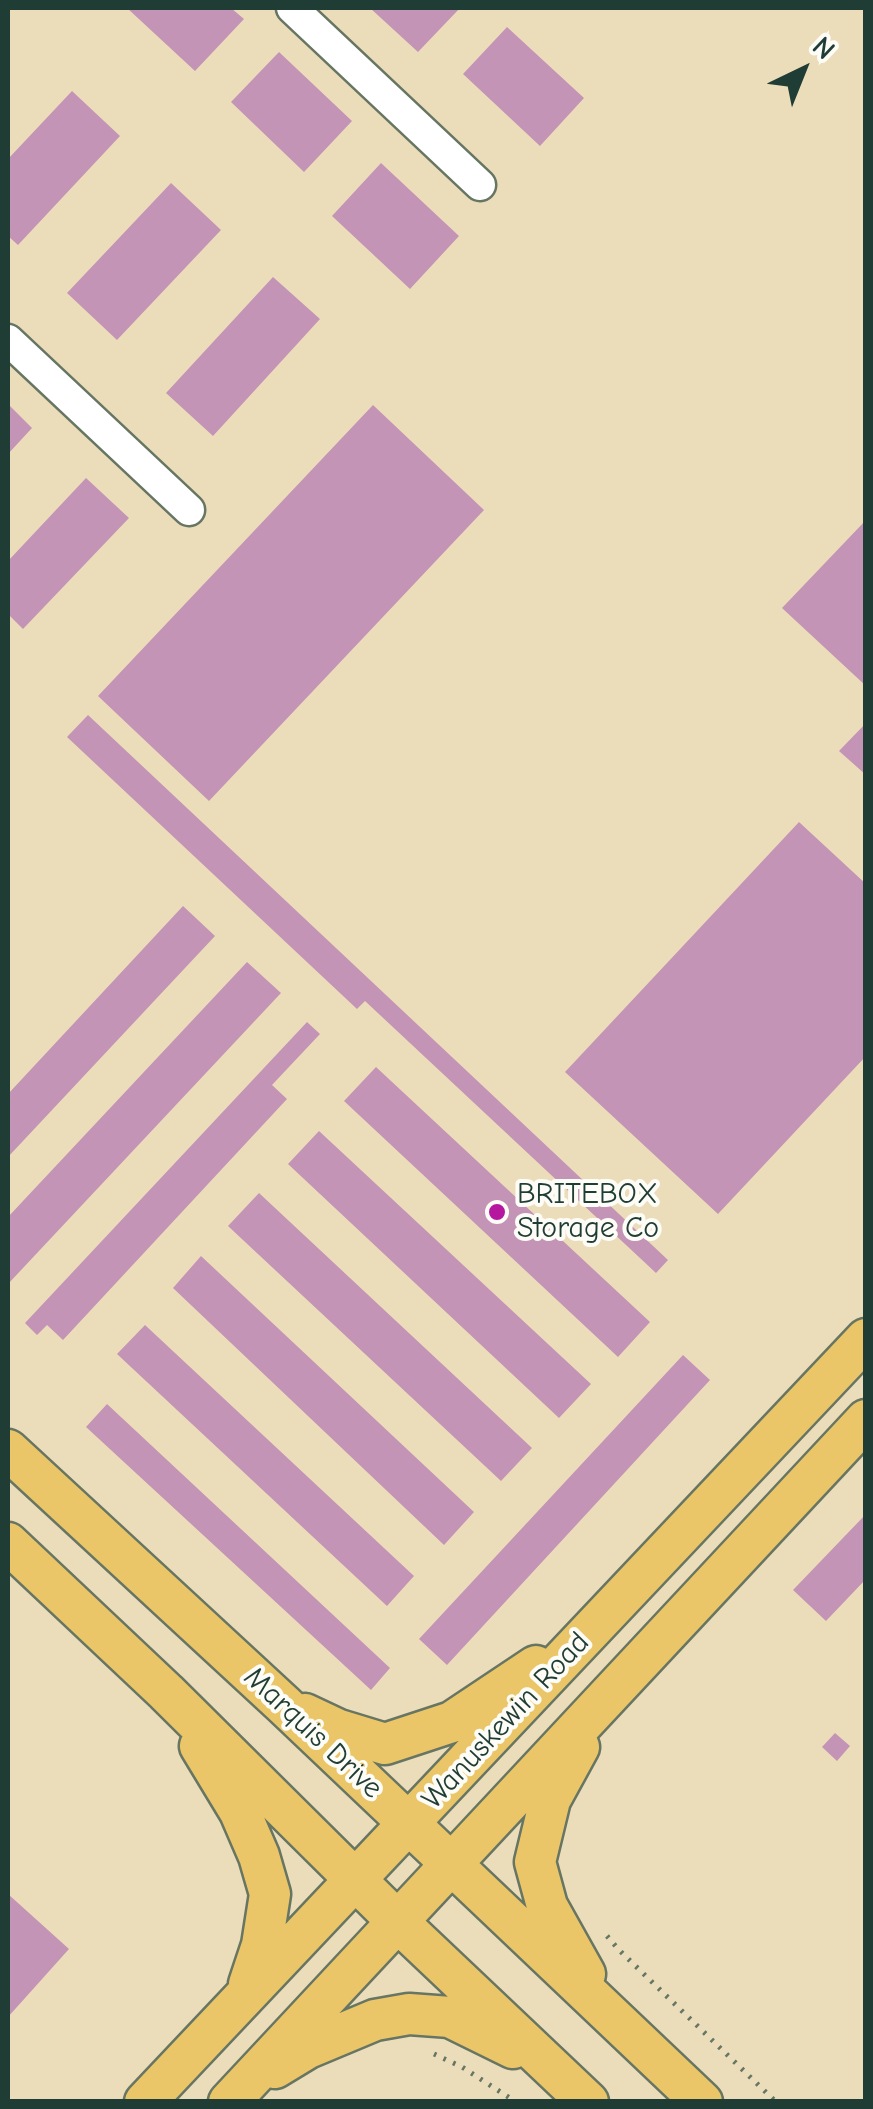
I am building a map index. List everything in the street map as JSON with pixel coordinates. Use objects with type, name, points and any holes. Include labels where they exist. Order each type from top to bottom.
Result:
[{"type":"main road","name":"Wanuskewin Road","points":[[145,2102],[866,1339]]},
{"type":"main road","name":"Wanuskewin Road","points":[[236,2094],[866,1420]]},
{"type":"main road","name":"Marquis Drive","points":[[8,1450],[283,1704],[702,2102]]},
{"type":"main road","points":[[8,1543],[588,2102]]},
{"type":"main road","points":[[283,1704],[339,1730],[385,1744],[452,1722],[598,1624]]},
{"type":"main road","points":[[604,2008],[547,1906],[535,1862],[550,1800],[620,1682]]},
{"type":"main road","points":[[166,1692],[240,1812],[270,1894],[262,1945],[246,1992]]},
{"type":"main road","points":[[236,2094],[308,2048],[374,2020],[408,2014],[450,2017],[548,2066]]},
{"type":"lane","points":[[292,8],[480,185]]},
{"type":"lane","points":[[8,340],[189,510]]},
{"type":"path","points":[[600,1927],[776,2102]]},
{"type":"path","points":[[422,2051],[462,2067],[516,2102]]},
{"type":"building","points":[[127,8],[231,8],[244,19],[195,71]]},
{"type":"building","points":[[370,8],[460,8],[418,52]]},
{"type":"building","points":[[507,27],[584,98],[540,146],[463,74]]},
{"type":"building","points":[[279,52],[352,121],[304,172],[231,102]]},
{"type":"building","points":[[72,91],[120,136],[18,245],[8,236],[8,159]]},
{"type":"building","points":[[381,163],[459,236],[410,289],[332,216]]},
{"type":"building","points":[[171,183],[221,230],[117,340],[67,293]]},
{"type":"building","points":[[273,277],[320,319],[213,436],[166,393]]},
{"type":"building","points":[[8,404],[32,428],[8,454]]},
{"type":"building","points":[[373,405],[484,510],[209,801],[98,696]]},
{"type":"building","points":[[86,478],[129,518],[23,629],[8,614],[8,561]]},
{"type":"building","points":[[866,520],[866,686],[782,608]]},
{"type":"building","points":[[88,715],[668,1260],[656,1273],[365,1001],[357,1009],[67,737]]},
{"type":"building","points":[[866,723],[866,775],[839,751]]},
{"type":"building","points":[[799,822],[866,884],[866,1056],[718,1214],[565,1072]]},
{"type":"building","points":[[183,906],[215,936],[8,1157],[8,1094]]},
{"type":"building","points":[[247,962],[281,993],[8,1284],[8,1217]]},
{"type":"building","points":[[307,1022],[320,1034],[272,1085],[287,1099],[63,1340],[47,1325],[37,1335],[25,1323]]},
{"type":"building","name":"BRITEBOX Storage Co","points":[[376,1067],[650,1322],[618,1357],[344,1101]]},
{"type":"building","name":"BRITEBOX Storage Co","points":[[319,1131],[591,1384],[559,1418],[288,1164]]},
{"type":"building","points":[[259,1193],[532,1448],[501,1481],[228,1226]]},
{"type":"building","points":[[201,1256],[474,1512],[444,1545],[173,1288]]},
{"type":"building","points":[[145,1325],[414,1576],[387,1606],[117,1354]]},
{"type":"building","points":[[683,1355],[710,1380],[447,1665],[419,1639]]},
{"type":"building","points":[[107,1404],[390,1668],[371,1690],[86,1427]]},
{"type":"building","points":[[866,1514],[866,1579],[826,1621],[793,1590]]},
{"type":"building","points":[[835,1733],[850,1746],[837,1761],[822,1747]]},
{"type":"building","points":[[8,1894],[69,1949],[8,2017]]},
{"type":"place","name":"BRITEBOX Storage Co","points":[[497,1212]]}]
